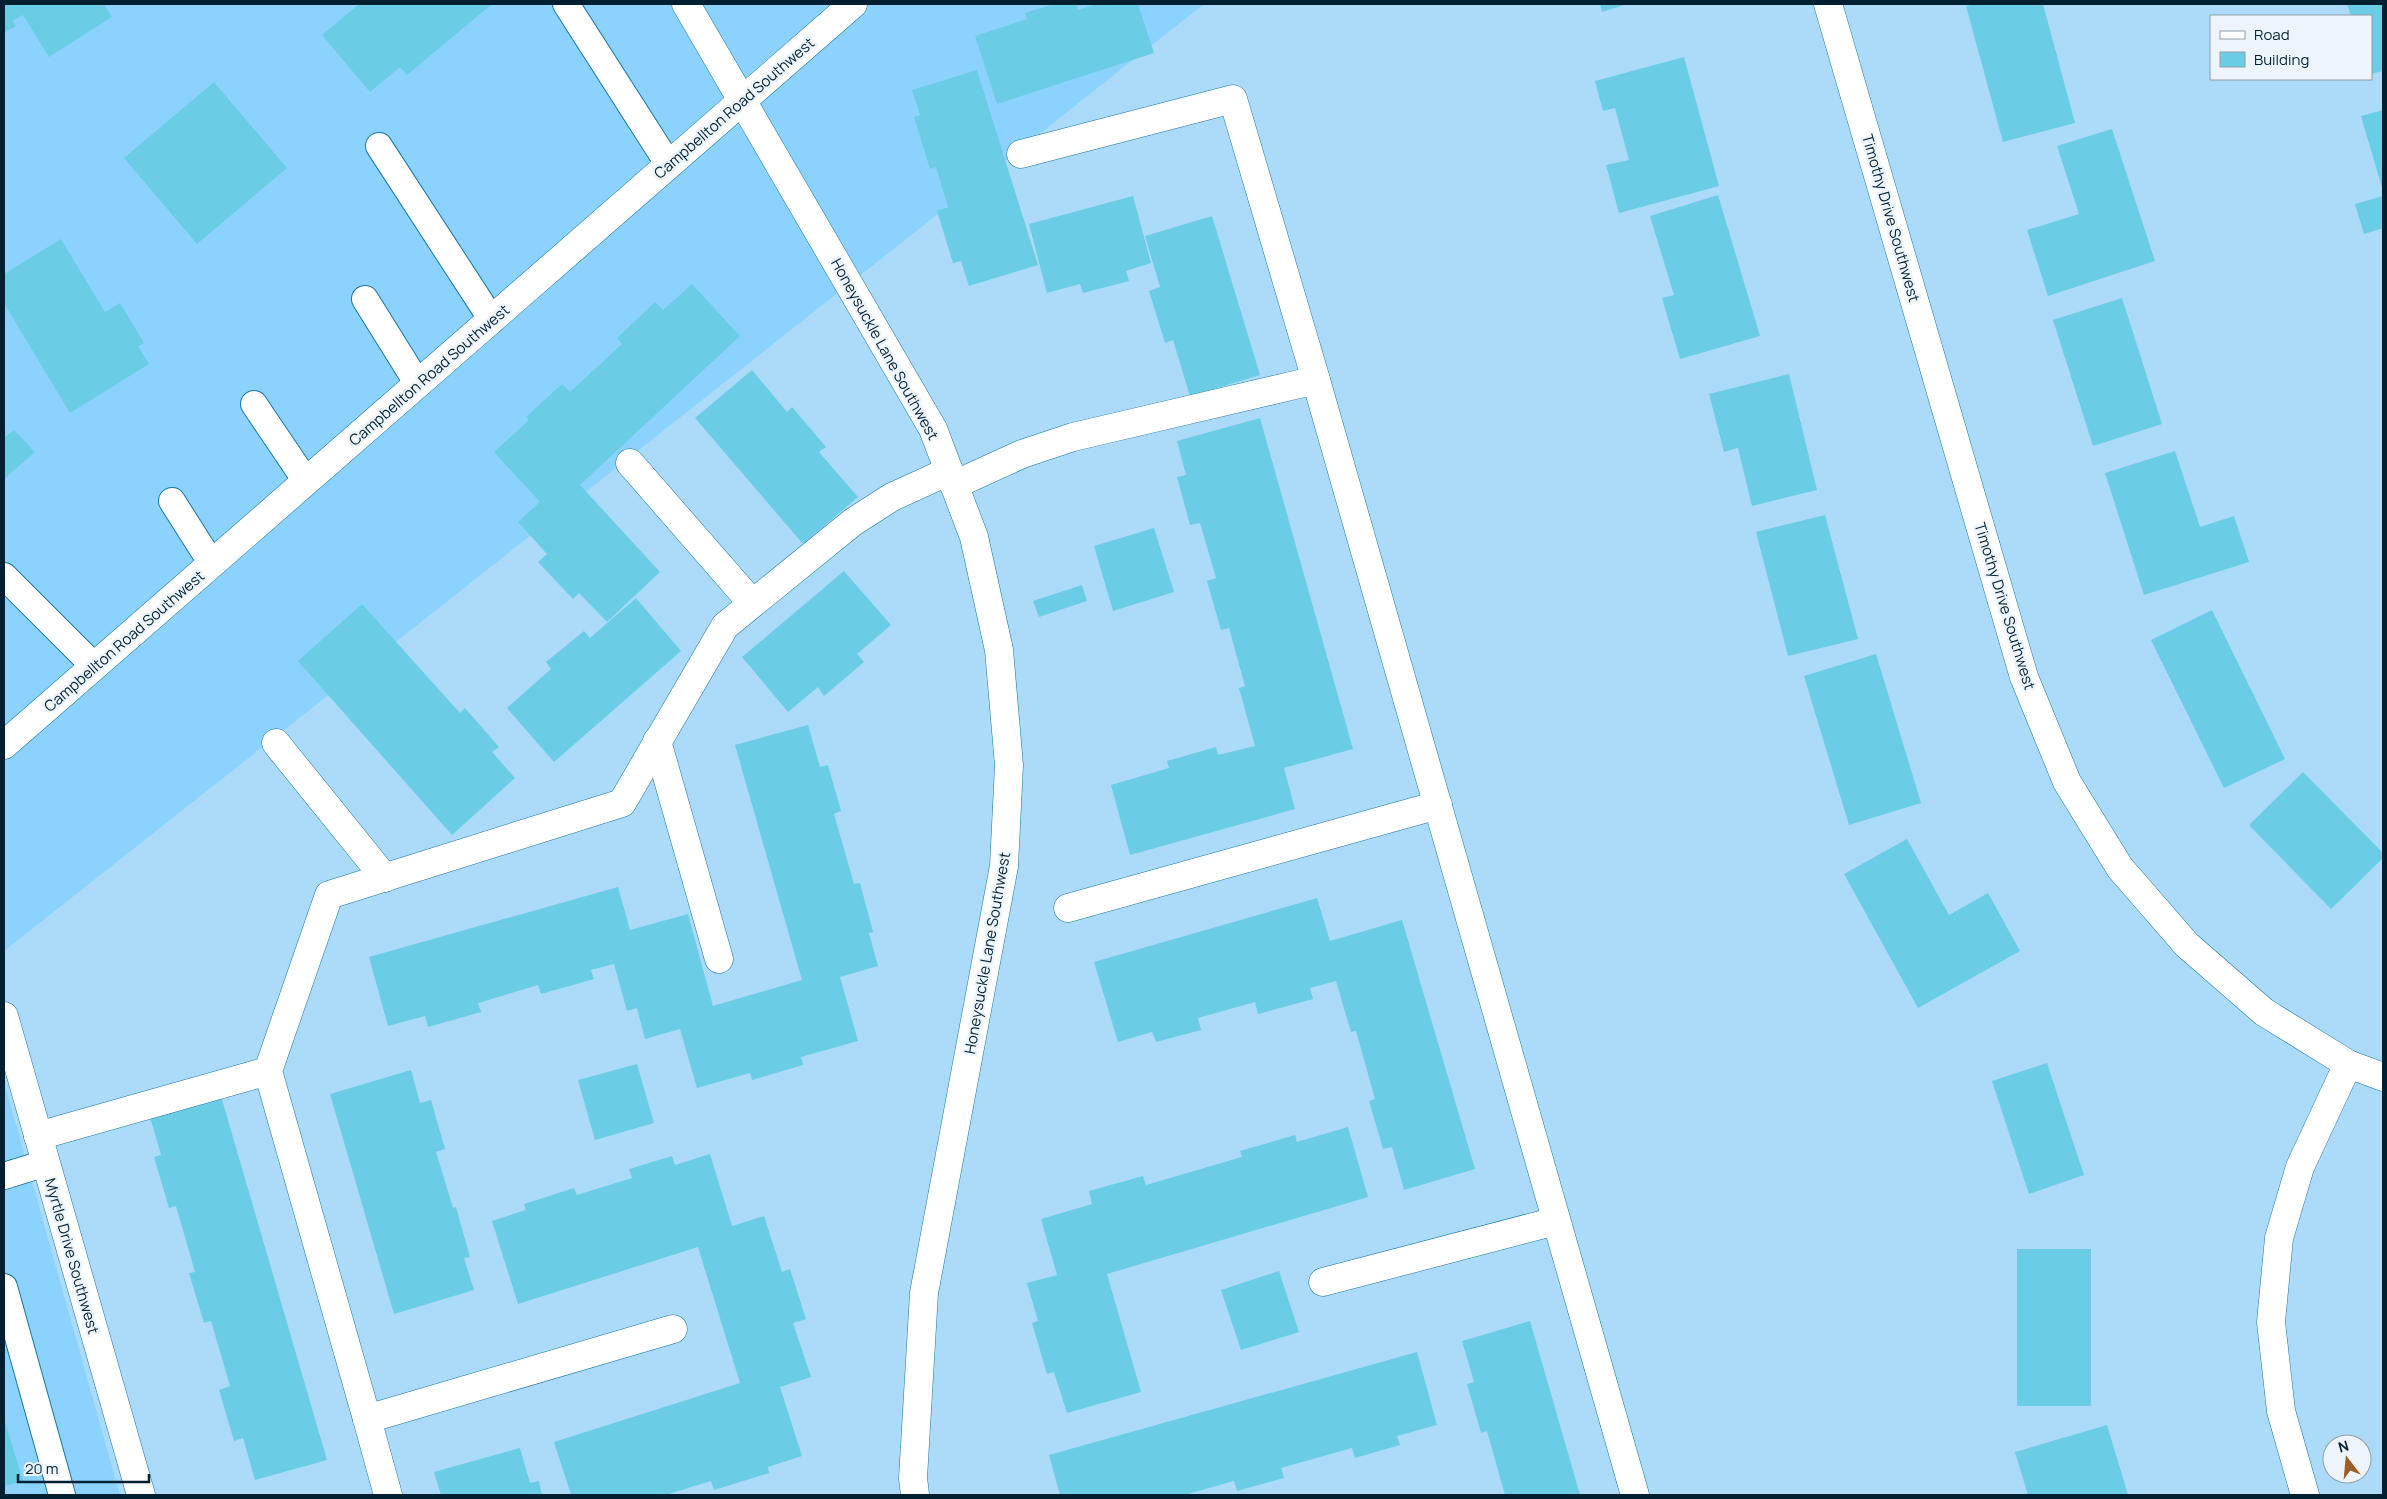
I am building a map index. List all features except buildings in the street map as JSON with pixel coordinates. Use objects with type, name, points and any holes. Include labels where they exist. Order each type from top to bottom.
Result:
[{"type":"street","name":"Honeysuckle Lane Southwest","points":[[686,4],[744,100],[933,429],[974,537],[1000,650],[1009,765],[1004,866],[924,1293],[913,1478],[915,1495]]},
{"type":"street","name":"Campbellton Road Southwest","points":[[4,745],[853,4]]},
{"type":"street","name":"Timothy Drive Southwest","points":[[1828,4],[2024,677],[2067,782],[2120,868],[2187,945],[2264,1012],[2348,1064],[2383,1077]]},
{"type":"street","points":[[1021,154],[1233,99],[1316,380],[1635,1495]]},
{"type":"street","points":[[388,1495],[268,1071],[329,895],[622,803],[725,626],[853,522],[892,497],[1073,437],[1316,380]]},
{"type":"street","points":[[630,463],[752,603]]},
{"type":"street","points":[[657,741],[719,959]]},
{"type":"street","points":[[276,743],[385,878]]},
{"type":"street","points":[[1068,908],[1438,805]]},
{"type":"street","name":"Myrtle Drive Southwest","points":[[4,1016],[141,1495]]},
{"type":"street","points":[[2305,1495],[2281,1411],[2271,1322],[2278,1247],[2300,1168],[2348,1064]]},
{"type":"street","points":[[38,1136],[268,1071]]},
{"type":"street","points":[[1323,1282],[1556,1221]]},
{"type":"street","points":[[367,1419],[673,1329]]},
{"type":"lane","points":[[566,4],[669,165]]},
{"type":"lane","points":[[379,146],[492,320]]},
{"type":"lane","points":[[365,298],[418,384]]},
{"type":"lane","points":[[254,404],[306,481]]},
{"type":"lane","points":[[172,501],[212,564]]},
{"type":"lane","points":[[4,576],[94,666]]},
{"type":"lane","points":[[4,1176],[46,1163]]},
{"type":"lane","points":[[4,1287],[62,1495]]},
{"type":"shaded area","points":[[11,4],[1204,4],[4,951],[4,10]]},
{"type":"shaded area","points":[[4,1082],[120,1495],[4,1495]]}]
